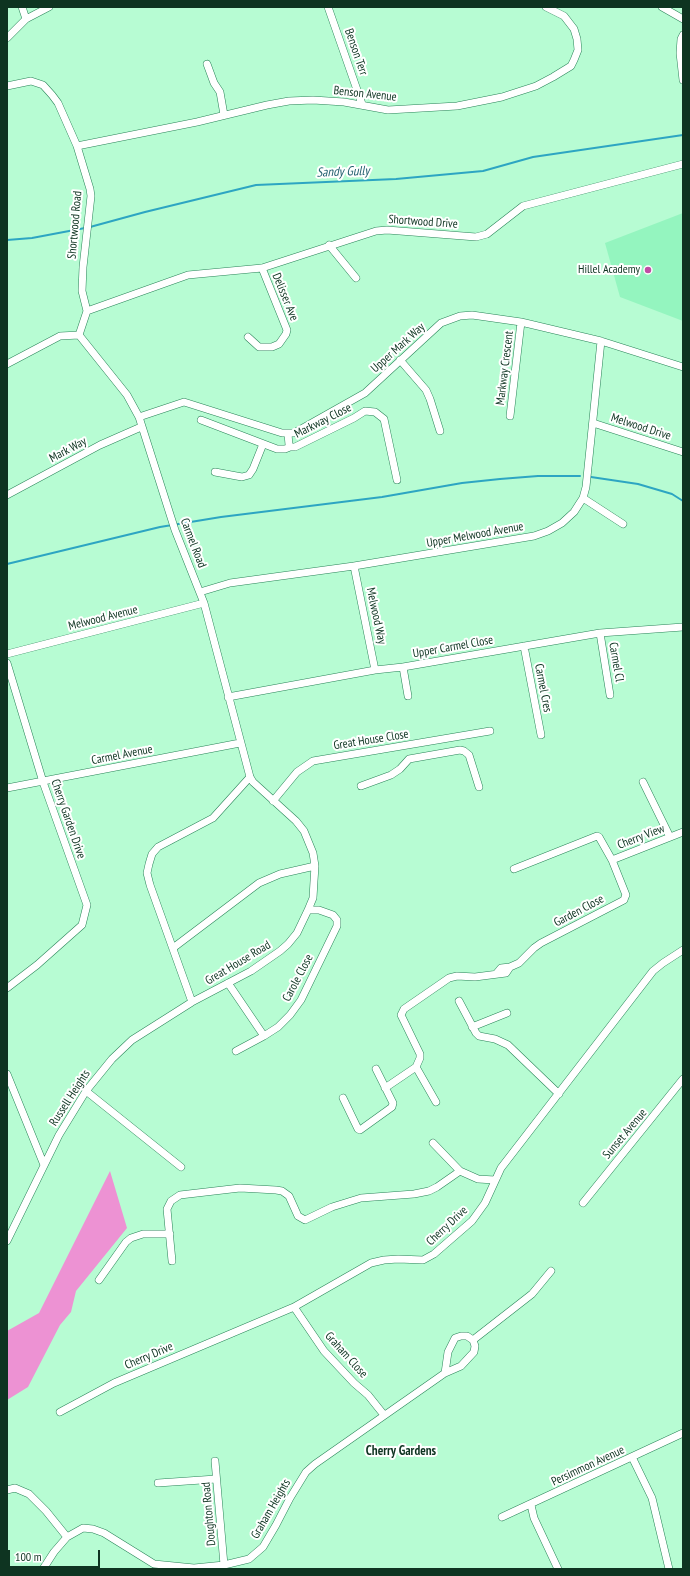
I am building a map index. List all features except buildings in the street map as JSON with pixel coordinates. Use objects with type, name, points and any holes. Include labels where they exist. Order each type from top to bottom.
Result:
[{"type":"street","points":[[22,7],[26,19]]},
{"type":"street","points":[[7,38],[26,19],[49,7]]},
{"type":"street","name":"Benson Terr","points":[[328,7],[362,104]]},
{"type":"street","name":"Benson Avenue","points":[[78,146],[224,115],[267,104],[289,101],[314,100],[362,104],[388,110],[469,105],[521,92],[553,78],[570,66],[578,50],[574,29],[569,22],[564,16],[546,7]]},
{"type":"street","points":[[662,7],[683,19]]},
{"type":"street","points":[[683,35],[681,39],[680,52],[683,80]]},
{"type":"street","points":[[207,64],[214,83],[220,92],[224,115]]},
{"type":"street","name":"Shortwood Road","points":[[7,86],[31,81],[43,85],[58,103],[78,146],[91,196],[83,267],[82,291],[87,311]]},
{"type":"street","name":"Shortwood Drive","points":[[87,311],[188,275],[262,268],[367,232],[387,230],[476,237],[487,234],[523,206],[683,164]]},
{"type":"street","points":[[329,245],[356,278]]},
{"type":"street","name":"Delisser Ave","points":[[248,337],[259,347],[272,347],[279,344],[287,330],[262,268]]},
{"type":"street","points":[[7,364],[60,336],[79,335],[87,311]]},
{"type":"street","name":"Upper Mark Way","points":[[288,434],[299,431],[364,392],[441,323],[460,316],[472,315],[522,322],[601,341],[683,367]]},
{"type":"street","name":"Markway Crescent","points":[[510,416],[522,322]]},
{"type":"street","name":"Carmel Road","points":[[79,335],[128,395],[138,417],[171,517],[204,603],[250,777]]},
{"type":"street","name":"Upper Melwood Avenue","points":[[200,592],[230,583],[354,566],[534,536],[548,531],[562,523],[574,512],[583,498],[586,487],[601,341]]},
{"type":"street","points":[[400,360],[426,390],[440,431]]},
{"type":"street","points":[[138,417],[184,402],[288,434]]},
{"type":"street","name":"Markway Close","points":[[288,434],[288,443],[290,447],[295,447],[365,411],[375,412],[384,419],[397,480]]},
{"type":"street","points":[[201,420],[281,450],[290,447]]},
{"type":"street","name":"Melwood Drive","points":[[593,423],[683,452]]},
{"type":"street","name":"Mark Way","points":[[7,495],[100,445],[141,427]]},
{"type":"street","points":[[215,472],[242,477],[249,475],[254,469],[263,444]]},
{"type":"street","points":[[583,498],[623,524]]},
{"type":"street","name":"Melwood Way","points":[[354,566],[375,670]]},
{"type":"street","name":"Melwood Avenue","points":[[7,654],[204,603]]},
{"type":"street","name":"Upper Carmel Close","points":[[228,697],[375,670],[403,667],[600,633],[683,628]]},
{"type":"street","name":"Carmel Cl","points":[[600,633],[610,695]]},
{"type":"street","name":"Carmel Cres","points":[[524,646],[541,735]]},
{"type":"street","name":"Cherry Garden Drive","points":[[7,663],[43,782],[86,905],[82,925],[37,965],[7,988]]},
{"type":"street","points":[[403,667],[408,696]]},
{"type":"street","name":"Great House Close","points":[[273,801],[297,772],[313,761],[490,731]]},
{"type":"street","points":[[436,740],[439,754]]},
{"type":"street","name":"Carmel Avenue","points":[[7,788],[240,743]]},
{"type":"street","points":[[361,786],[391,775],[400,769],[410,759],[460,750],[467,753],[479,787]]},
{"type":"street","points":[[192,1002],[147,873],[152,854],[158,847],[214,818],[250,777]]},
{"type":"street","name":"Great House Road","points":[[192,1002],[251,971],[280,951],[297,933],[313,898],[315,866],[313,853],[304,831],[296,821],[253,782],[250,777]]},
{"type":"street","points":[[643,782],[670,837]]},
{"type":"street","name":"Cherry View","points":[[514,869],[597,836],[612,860],[683,832]]},
{"type":"street","name":"Garden Close","points":[[416,1068],[420,1054],[401,1012],[449,978],[457,976],[476,977],[496,974],[501,968],[510,967],[519,963],[534,948],[624,900],[626,895],[612,860]]},
{"type":"street","points":[[173,948],[259,883],[280,874],[315,866]]},
{"type":"street","name":"Carole Close","points":[[236,1051],[278,1027],[290,1015],[301,1000],[337,926],[337,920],[334,915],[320,910],[308,910]]},
{"type":"street","name":"Cherry Drive","points":[[60,1412],[114,1383],[294,1307],[371,1263],[398,1259],[423,1260],[434,1254],[472,1220],[485,1204],[501,1168],[653,971],[683,950]]},
{"type":"street","points":[[228,983],[264,1036]]},
{"type":"street","points":[[459,1001],[472,1027],[479,1036],[495,1039],[508,1045],[559,1094]]},
{"type":"street","name":"Russell Heights","points":[[7,1241],[60,1134],[86,1091],[112,1059],[132,1040],[192,1002]]},
{"type":"street","points":[[472,1027],[508,1013]]},
{"type":"street","points":[[385,1088],[416,1068],[436,1102]]},
{"type":"street","points":[[342,1098],[358,1129],[360,1130],[392,1106],[393,1103],[376,1069]]},
{"type":"street","points":[[7,1074],[44,1165]]},
{"type":"street","name":"Sunset Avenue","points":[[583,1203],[683,1079]]},
{"type":"street","points":[[86,1091],[181,1167]]},
{"type":"street","points":[[433,1143],[460,1171],[478,1179],[495,1180]]},
{"type":"street","points":[[172,1261],[167,1209],[171,1201],[180,1195],[240,1188],[282,1191],[289,1196],[298,1216],[305,1220],[332,1207],[360,1198],[414,1194],[429,1191],[438,1187],[460,1171]]},
{"type":"street","points":[[99,1280],[126,1242],[131,1238],[143,1234],[170,1234]]},
{"type":"street","points":[[445,1373],[448,1352],[455,1338],[467,1336],[473,1340],[532,1294],[551,1271]]},
{"type":"street","name":"Graham Close","points":[[294,1307],[324,1351],[368,1395],[384,1415]]},
{"type":"street","name":"Graham Heights","points":[[43,1569],[54,1552],[67,1537],[83,1528],[93,1529],[119,1541],[154,1564],[194,1568],[224,1565],[249,1559],[256,1554],[266,1542],[306,1472],[333,1449],[445,1373],[461,1366],[471,1357],[475,1346],[473,1340]]},
{"type":"street","name":"Persimmon Avenue","points":[[502,1517],[683,1434]]},
{"type":"street","points":[[632,1457],[652,1498],[669,1569]]},
{"type":"street","name":"Doughton Road","points":[[215,1461],[224,1565]]},
{"type":"street","points":[[158,1483],[216,1479]]},
{"type":"street","points":[[7,1490],[15,1488],[29,1494],[46,1511],[67,1537]]},
{"type":"street","points":[[531,1505],[534,1518],[558,1569]]},
{"type":"shaded area","name":"Hillel Academy","points":[[683,213],[683,321],[620,297],[605,243]]},
{"type":"shaded area","points":[[110,1171],[127,1228],[76,1291],[71,1312],[60,1325],[28,1387],[7,1400],[7,1331],[39,1313]]},
{"type":"waterway","name":"Sandy Gully","points":[[90,227],[256,185],[396,179],[483,171],[533,157],[683,135]]},
{"type":"waterway","name":"Sandy Gully","points":[[7,240],[32,238],[85,228]]},
{"type":"waterway","points":[[7,564],[160,527],[221,517],[382,497],[462,483],[538,476],[580,476]]},
{"type":"waterway","points":[[591,477],[638,484],[672,494],[683,501]]},
{"type":"place","name":"Hillel Academy","points":[[648,270]]},
{"type":"district","name":"Cherry Gardens","points":[[401,1451]]}]
